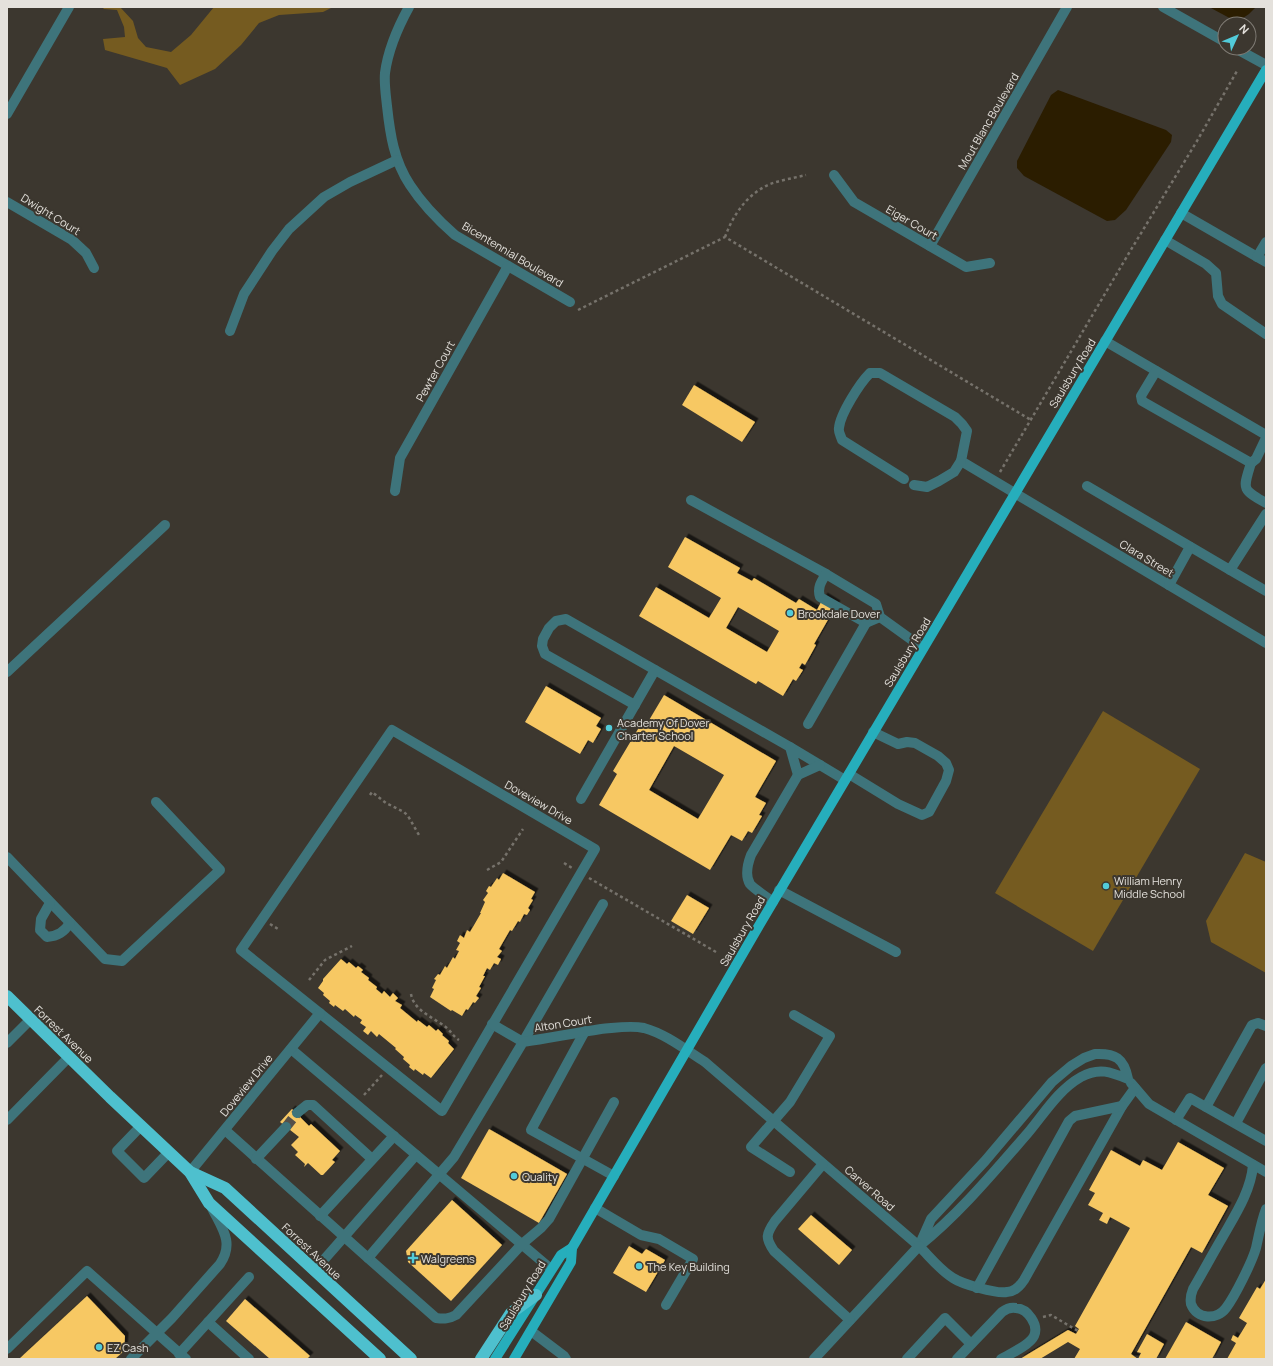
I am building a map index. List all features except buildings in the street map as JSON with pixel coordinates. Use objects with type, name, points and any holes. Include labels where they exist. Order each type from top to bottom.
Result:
[{"type":"highway","name":"Forrest Avenue","points":[[7,996],[30,1020],[190,1172],[209,1203],[380,1359]]},
{"type":"highway","name":"Forrest Avenue","points":[[190,1172],[224,1188],[411,1359]]},
{"type":"highway","points":[[481,1359],[512,1313],[536,1295]]},
{"type":"main road","name":"Saulsbury Road","points":[[514,1359],[571,1262],[572,1248],[779,890],[1266,70]]},
{"type":"main road","name":"Saulsbury Road","points":[[495,1359],[560,1255],[572,1248]]},
{"type":"street","points":[[7,114],[11,99],[69,7]]},
{"type":"street","name":"Bicentennial Boulevard","points":[[409,7],[401,21],[390,52],[385,74],[390,133],[397,160],[410,185],[439,220],[455,235],[570,302]]},
{"type":"street","name":"Mout Blanc Boulevard","points":[[930,246],[1067,7]]},
{"type":"street","points":[[1163,7],[1217,37]]},
{"type":"street","points":[[1250,56],[1266,65]]},
{"type":"street","points":[[230,331],[244,294],[272,251],[289,229],[324,197],[350,182],[397,160]]},
{"type":"street","name":"Eiger Court","points":[[834,175],[854,202],[966,267],[990,263]]},
{"type":"street","name":"Dwight Court","points":[[7,202],[72,240],[86,253],[94,268]]},
{"type":"street","points":[[1181,213],[1262,260],[1266,242]]},
{"type":"street","points":[[1165,240],[1206,264],[1216,274],[1218,296],[1222,304],[1266,334]]},
{"type":"street","name":"Pewter Court","points":[[396,491],[400,458],[508,266]]},
{"type":"street","points":[[1105,341],[1266,437],[1256,459],[1251,463],[1245,482],[1246,488],[1250,494],[1266,503]]},
{"type":"street","points":[[1156,371],[1141,396],[1142,401],[1251,463]]},
{"type":"street","points":[[904,479],[842,440],[838,430],[842,416],[864,379],[870,373],[880,373],[955,417],[966,431],[961,461],[954,472],[927,487],[914,485]]},
{"type":"street","name":"Clara Street","points":[[961,461],[1266,643]]},
{"type":"street","points":[[1087,486],[1266,591]]},
{"type":"street","points":[[692,500],[824,577],[876,604],[879,618]]},
{"type":"street","points":[[1230,570],[1266,514]]},
{"type":"street","points":[[7,672],[165,525]]},
{"type":"street","points":[[1168,585],[1190,547]]},
{"type":"street","points":[[824,577],[821,585],[825,592],[861,614],[879,618],[923,648]]},
{"type":"street","points":[[824,577],[819,586],[818,592],[820,597],[866,623]]},
{"type":"street","points":[[808,724],[866,623],[879,618]]},
{"type":"street","points":[[635,705],[545,654],[542,646],[543,639],[549,628],[556,621],[566,619],[820,765],[922,815],[929,812],[946,781],[949,770],[946,763],[938,756],[915,743],[907,742],[898,744],[873,732]]},
{"type":"street","points":[[581,799],[655,670]]},
{"type":"street","name":"Doveview Drive","points":[[392,730],[595,849],[442,1111],[320,1013],[241,950],[392,730]]},
{"type":"street","points":[[790,747],[798,775]]},
{"type":"street","points":[[773,902],[750,884],[747,874],[751,855],[798,775],[820,765]]},
{"type":"street","points":[[7,858],[105,959],[122,961],[220,870],[156,802]]},
{"type":"street","points":[[779,890],[896,952]]},
{"type":"street","points":[[50,903],[41,919],[40,930],[48,937],[54,937],[64,931],[70,923]]},
{"type":"street","points":[[492,1024],[522,1042],[603,904]]},
{"type":"street","name":"Doveview Drive","points":[[190,1172],[320,1013]]},
{"type":"street","points":[[790,1172],[751,1147],[790,1102],[830,1036],[794,1015]]},
{"type":"street","points":[[7,1043],[30,1020]]},
{"type":"street","points":[[1206,1107],[1252,1025],[1258,1022],[1266,1026]]},
{"type":"street","name":"Alton Court","points":[[368,1258],[454,1157],[522,1042],[585,1031],[632,1026],[643,1028],[666,1037],[686,1050]]},
{"type":"street","points":[[585,1031],[531,1130],[614,1176]]},
{"type":"street","points":[[290,1049],[551,1269]]},
{"type":"street","name":"Carver Road","points":[[686,1050],[705,1062],[919,1246],[954,1279],[977,1288],[1007,1293],[1021,1286],[1122,1106],[1135,1088]]},
{"type":"street","points":[[919,1246],[931,1219],[985,1161],[1061,1074],[1084,1058],[1095,1054],[1113,1056],[1122,1061],[1126,1068],[1128,1078],[1149,1104],[1266,1172]]},
{"type":"street","points":[[7,1120],[69,1057]]},
{"type":"street","points":[[1236,1123],[1266,1068]]},
{"type":"street","points":[[814,1359],[919,1246],[942,1228],[1016,1147],[1064,1089],[1082,1076],[1101,1071],[1111,1072],[1128,1078]]},
{"type":"street","points":[[1176,1120],[1190,1098],[1266,1141]]},
{"type":"street","points":[[224,1130],[436,1318],[442,1319],[450,1318],[456,1315],[522,1244],[549,1219],[614,1102]]},
{"type":"street","points":[[297,1113],[307,1105],[313,1106],[372,1159]]},
{"type":"street","points":[[977,1288],[1069,1121],[1075,1116],[1122,1106]]},
{"type":"street","points":[[141,1126],[117,1151],[144,1178],[169,1152]]},
{"type":"street","points":[[256,1158],[286,1127]]},
{"type":"street","points":[[320,1216],[394,1136]]},
{"type":"street","points":[[314,1271],[416,1155]]},
{"type":"street","points":[[823,1164],[775,1222],[769,1230],[767,1236],[774,1251],[850,1320]]},
{"type":"street","points":[[1253,1165],[1249,1186],[1235,1216],[1193,1289],[1190,1297],[1192,1305],[1197,1312],[1206,1317],[1214,1317],[1221,1314],[1227,1307],[1252,1261],[1262,1219],[1266,1209]]},
{"type":"street","points":[[130,1359],[157,1334],[226,1255],[228,1245],[226,1235],[209,1203]]},
{"type":"street","points":[[595,1208],[641,1235],[659,1239],[693,1259],[666,1304]]},
{"type":"street","points":[[7,1349],[87,1271],[182,1356],[208,1322],[249,1277]]},
{"type":"street","points":[[957,1359],[1002,1312],[1008,1308],[1024,1310],[1030,1315],[1033,1322],[1035,1329],[1034,1335],[1031,1341],[1001,1359]]},
{"type":"street","points":[[907,1359],[945,1318],[971,1344]]},
{"type":"street","points":[[208,1322],[249,1359]]},
{"type":"street","points":[[531,1331],[566,1359]]},
{"type":"path","points":[[1000,472],[1237,71]]},
{"type":"path","points":[[574,312],[725,237],[729,227],[743,204],[757,191],[770,184],[806,175]]},
{"type":"path","points":[[725,237],[1031,420]]},
{"type":"path","points":[[370,795],[372,792],[404,812],[412,821],[419,835]]},
{"type":"path","points":[[487,870],[501,862],[523,829]]},
{"type":"path","points":[[564,863],[574,869]]},
{"type":"path","points":[[586,876],[716,952]]},
{"type":"path","points":[[309,980],[325,960],[352,946]]},
{"type":"path","points":[[411,994],[412,1000],[419,1008],[448,1029],[454,1037],[459,1040]]},
{"type":"path","points":[[364,1095],[383,1073]]},
{"type":"path","points":[[1041,1317],[1051,1315],[1078,1331]]},
{"type":"shaded area","points":[[102,7],[120,7],[133,21],[138,38],[146,47],[171,52],[191,35],[214,7],[333,7],[323,12],[279,15],[259,23],[241,45],[215,69],[180,85],[167,68],[105,50],[103,39],[125,37],[124,27],[117,10],[104,9]]},
{"type":"shaded area","points":[[1209,7],[1256,7],[1246,16],[1226,16]]},
{"type":"shaded area","points":[[1058,90],[1166,130],[1172,135],[1171,142],[1126,210],[1115,220],[1107,221],[1024,176],[1017,168],[1017,161],[1051,95]]},
{"type":"shaded area","points":[[1103,711],[1200,769],[1093,951],[995,893]]},
{"type":"shaded area","points":[[1245,853],[1266,862],[1266,973],[1211,942],[1206,921]]},
{"type":"tunnel","points":[[286,1127],[297,1113]]},
{"type":"place","name":"Brookdale Dover","points":[[790,613]]},
{"type":"place","name":"Academy Of Dover Charter School","points":[[609,728]]},
{"type":"place","name":"William Henry Middle School","points":[[1106,886]]},
{"type":"place","name":"Quality","points":[[514,1176]]},
{"type":"place","name":"Walgreens","points":[[413,1258]]},
{"type":"place","name":"The Key Building","points":[[639,1266]]},
{"type":"place","name":"EZ Cash","points":[[99,1347]]}]
